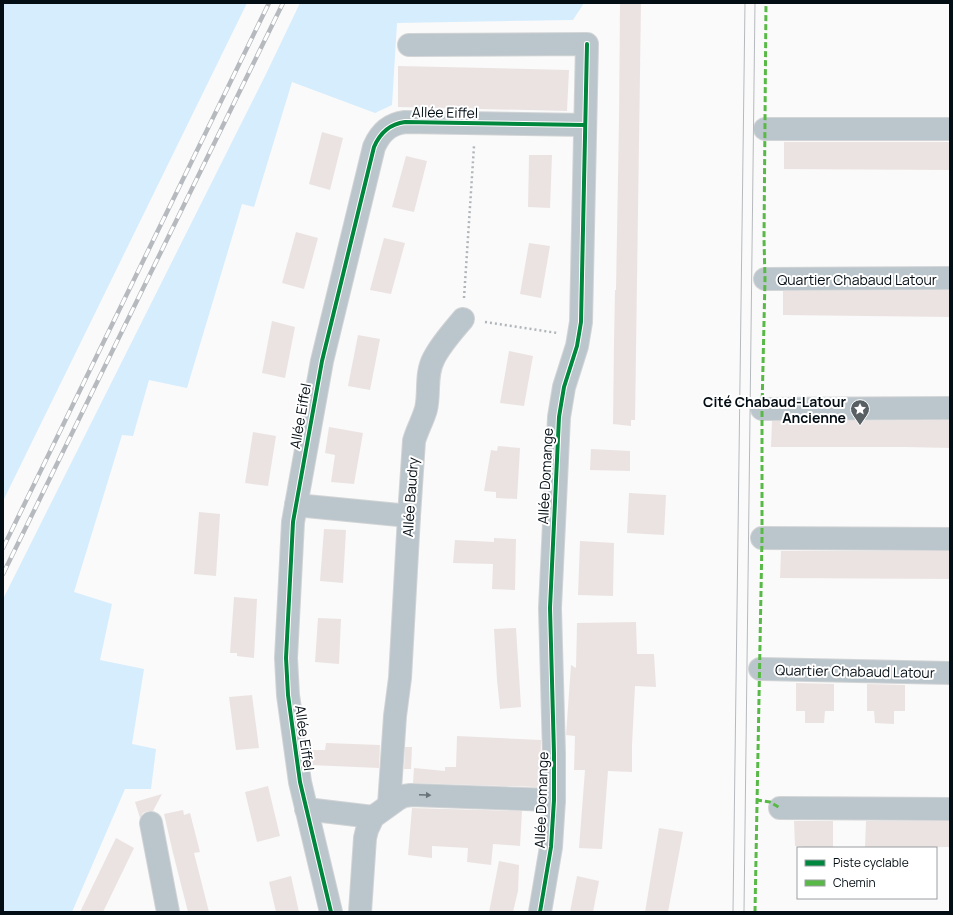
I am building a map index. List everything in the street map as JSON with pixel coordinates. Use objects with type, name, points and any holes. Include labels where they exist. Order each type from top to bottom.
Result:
[{"type":"street","name":"Allée Domange","points":[[409,45],[587,44],[581,322],[579,336],[564,387],[559,416],[550,597],[554,800],[551,847],[540,912]]},
{"type":"street","name":"Allée Eiffel","points":[[331,912],[297,768],[288,695],[287,639],[292,529],[322,361],[374,147],[384,131],[390,126],[405,122],[585,125]]},
{"type":"street","points":[[765,129],[950,129]]},
{"type":"street","name":"Quartier Chabaud Latour","points":[[765,279],[950,278]]},
{"type":"street","name":"Allée Baudry","points":[[360,912],[365,838],[368,826],[381,811],[400,678],[414,441],[426,410],[430,367],[433,359],[463,318]]},
{"type":"street","points":[[762,409],[950,408]]},
{"type":"street","points":[[296,505],[409,516]]},
{"type":"street","points":[[762,538],[950,539]]},
{"type":"street","name":"Quartier Chabaud Latour","points":[[760,669],[950,673]]},
{"type":"street","points":[[306,809],[381,811],[404,796],[411,795],[554,800]]},
{"type":"street","points":[[780,808],[950,809]]},
{"type":"street","points":[[151,824],[168,912]]},
{"type":"path","points":[[476,123],[463,318],[579,336]]},
{"type":"shaded area","points":[[3,3],[247,3],[3,501]]},
{"type":"shaded area","points":[[300,3],[584,3],[573,20],[397,23],[392,105],[375,113],[292,82],[254,207],[242,204],[187,388],[149,380],[133,436],[122,435],[74,592],[112,604],[100,660],[144,669],[132,744],[156,749],[151,789],[125,789],[72,912],[3,912],[3,599],[266,74]]},
{"type":"building","points":[[620,3],[641,3],[635,420],[631,420],[631,426],[613,424]]},
{"type":"building","points":[[398,66],[569,70],[567,111],[398,107]]},
{"type":"building","points":[[322,132],[343,138],[330,190],[309,184]]},
{"type":"building","points":[[784,142],[950,142],[950,170],[784,169]]},
{"type":"building","points":[[529,155],[552,155],[550,208],[528,207]]},
{"type":"building","points":[[406,156],[427,161],[414,212],[392,207]]},
{"type":"building","points":[[296,232],[318,238],[304,289],[282,283]]},
{"type":"building","points":[[384,238],[405,243],[391,294],[370,290]]},
{"type":"building","points":[[529,243],[550,246],[541,298],[520,294]]},
{"type":"building","points":[[950,290],[950,317],[783,315],[783,291]]},
{"type":"building","points":[[272,321],[295,327],[285,378],[262,373]]},
{"type":"building","points":[[358,335],[380,339],[370,390],[348,386]]},
{"type":"building","points":[[509,351],[533,356],[524,406],[500,403]]},
{"type":"building","points":[[950,420],[950,448],[771,447],[772,421]]},
{"type":"building","points":[[329,427],[363,433],[354,484],[331,482],[335,455],[325,453]]},
{"type":"building","points":[[253,432],[276,436],[268,486],[245,483]]},
{"type":"building","points":[[498,446],[520,448],[517,499],[496,498],[496,492],[484,491],[491,450],[497,451]]},
{"type":"building","points":[[591,449],[630,451],[630,471],[590,470]]},
{"type":"building","points":[[629,493],[666,495],[664,535],[627,533]]},
{"type":"building","points":[[199,512],[220,514],[216,576],[194,574]]},
{"type":"building","points":[[324,529],[346,530],[343,583],[320,581]]},
{"type":"building","points":[[494,538],[516,539],[515,590],[492,589],[493,564],[453,563],[455,540],[494,542]]},
{"type":"building","points":[[580,541],[614,543],[613,596],[578,595]]},
{"type":"building","points":[[781,551],[950,551],[950,579],[780,578]]},
{"type":"building","points":[[234,597],[257,599],[254,658],[237,656],[237,653],[230,653]]},
{"type":"building","points":[[318,618],[341,619],[339,664],[315,662]]},
{"type":"building","points":[[636,622],[637,654],[654,654],[656,687],[635,686],[632,772],[608,771],[602,849],[579,848],[585,770],[574,770],[575,736],[566,735],[571,665],[576,668],[577,623]]},
{"type":"building","points":[[516,628],[521,707],[500,709],[494,629]]},
{"type":"building","points":[[796,683],[834,684],[834,711],[825,711],[824,723],[805,723],[805,711],[796,711]]},
{"type":"building","points":[[867,684],[905,685],[905,711],[894,711],[894,724],[875,723],[874,711],[867,711]]},
{"type":"building","points":[[252,695],[259,748],[236,750],[229,697]]},
{"type":"building","points":[[457,736],[541,740],[540,783],[537,787],[413,783],[414,768],[445,771],[445,767],[456,767]]},
{"type":"building","points":[[326,743],[380,745],[379,768],[310,765],[308,750],[325,750]]},
{"type":"building","points":[[405,747],[412,747],[411,769],[404,769]]},
{"type":"building","points":[[268,786],[280,836],[257,842],[245,792]]},
{"type":"building","points":[[162,794],[153,811],[143,813],[140,818],[135,802]]},
{"type":"building","points":[[412,808],[522,811],[520,846],[493,844],[491,865],[467,862],[468,848],[432,846],[432,858],[408,855]]},
{"type":"building","points":[[183,810],[184,815],[190,813],[200,852],[194,853],[209,912],[188,912],[164,814]]},
{"type":"building","points":[[794,821],[833,821],[833,847],[795,846]]},
{"type":"building","points":[[866,821],[950,821],[950,847],[865,847]]},
{"type":"building","points":[[659,828],[683,832],[668,912],[645,912]]},
{"type":"building","points":[[116,838],[134,848],[103,912],[80,912]]},
{"type":"building","points":[[499,861],[519,865],[518,891],[513,912],[489,912]]},
{"type":"building","points":[[291,876],[299,912],[276,912],[269,882]]},
{"type":"building","points":[[577,876],[599,881],[593,912],[570,912]]},
{"type":"tram line","points":[[733,912],[745,3]]},
{"type":"tram line","points":[[744,912],[755,3]]},
{"type":"railway","points":[[3,548],[269,3]]},
{"type":"railway","points":[[3,574],[283,3]]},
{"type":"marked path","points":[[755,912],[762,538],[766,3]]},
{"type":"marked path","points":[[756,800],[770,802],[780,808]]},
{"type":"cycle path","points":[[540,912],[551,847],[554,800],[550,608],[559,417],[564,387],[577,346],[581,322],[587,44]]},
{"type":"cycle path","points":[[331,912],[300,782],[288,695],[286,658],[293,522],[322,361],[374,147],[382,133],[394,125],[405,122],[585,125]]},
{"type":"place","name":"Cité Chabaud-Latour Ancienne","points":[[860,426]]}]
